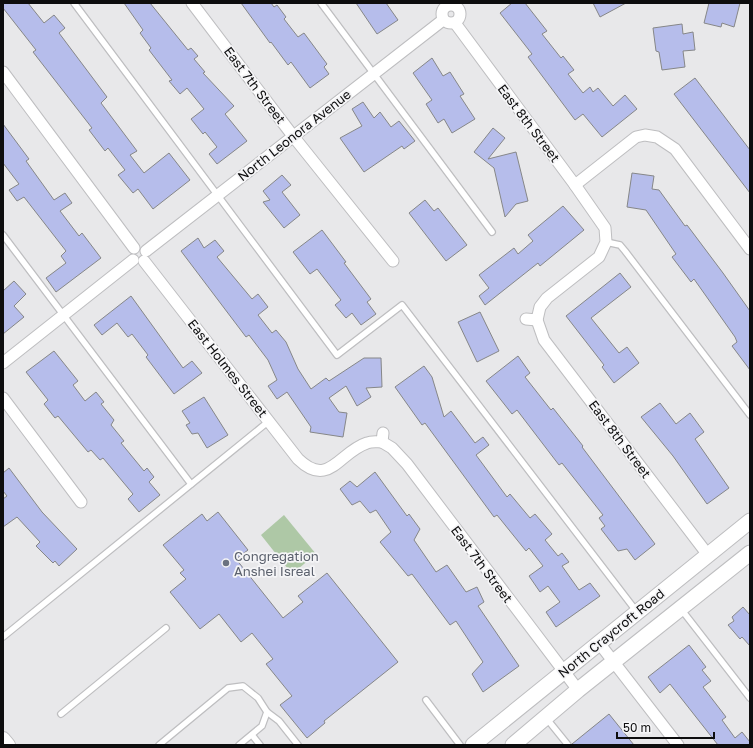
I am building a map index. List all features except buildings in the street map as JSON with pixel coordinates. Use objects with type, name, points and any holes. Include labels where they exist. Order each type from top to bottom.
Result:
[{"type":"main road","name":"North Craycroft Road","points":[[472,745],[750,521]]},
{"type":"main road","name":"North Craycroft Road","points":[[513,745],[578,690],[748,558]]},
{"type":"street","name":"East 7th Street","points":[[192,3],[293,136],[393,261]]},
{"type":"street","points":[[443,5],[461,6],[460,15],[455,22],[449,24],[443,20],[443,5]]},
{"type":"street","name":"North Leonora Avenue","points":[[3,363],[141,257],[293,136],[443,20]]},
{"type":"street","name":"East 8th Street","points":[[455,22],[575,185],[604,228],[605,244],[594,262],[547,298],[531,319],[544,340],[708,554]]},
{"type":"street","points":[[3,72],[134,248],[131,253],[141,257]]},
{"type":"street","points":[[575,185],[636,137],[645,135],[657,136],[675,149],[750,249]]},
{"type":"street","name":"East Holmes Street","points":[[141,257],[270,420],[298,459],[307,467],[317,470],[331,468],[367,443],[382,438]]},
{"type":"street","points":[[3,398],[80,502]]},
{"type":"street","name":"East 7th Street","points":[[382,438],[407,464],[578,690]]},
{"type":"street","points":[[599,643],[678,745]]},
{"type":"lane","points":[[74,3],[337,355],[402,305],[637,612]]},
{"type":"lane","points":[[321,3],[375,73],[492,232]]},
{"type":"lane","points":[[3,235],[191,484]]},
{"type":"lane","points":[[605,244],[620,245],[750,415]]},
{"type":"lane","points":[[3,636],[270,420]]},
{"type":"lane","points":[[681,609],[750,698]]},
{"type":"lane","points":[[61,714],[166,628]]},
{"type":"lane","points":[[159,745],[228,688],[243,686],[258,698],[267,712],[279,721],[298,745]]},
{"type":"lane","points":[[426,700],[460,745]]},
{"type":"lane","points":[[239,745],[262,726],[267,712]]},
{"type":"lane","points":[[546,717],[568,745]]},
{"type":"lane","points":[[252,735],[260,745]]},
{"type":"green space","points":[[284,515],[316,554],[292,574],[261,535]]},
{"type":"place","name":"Congregation Anshei Isreal","points":[[226,563]]}]
